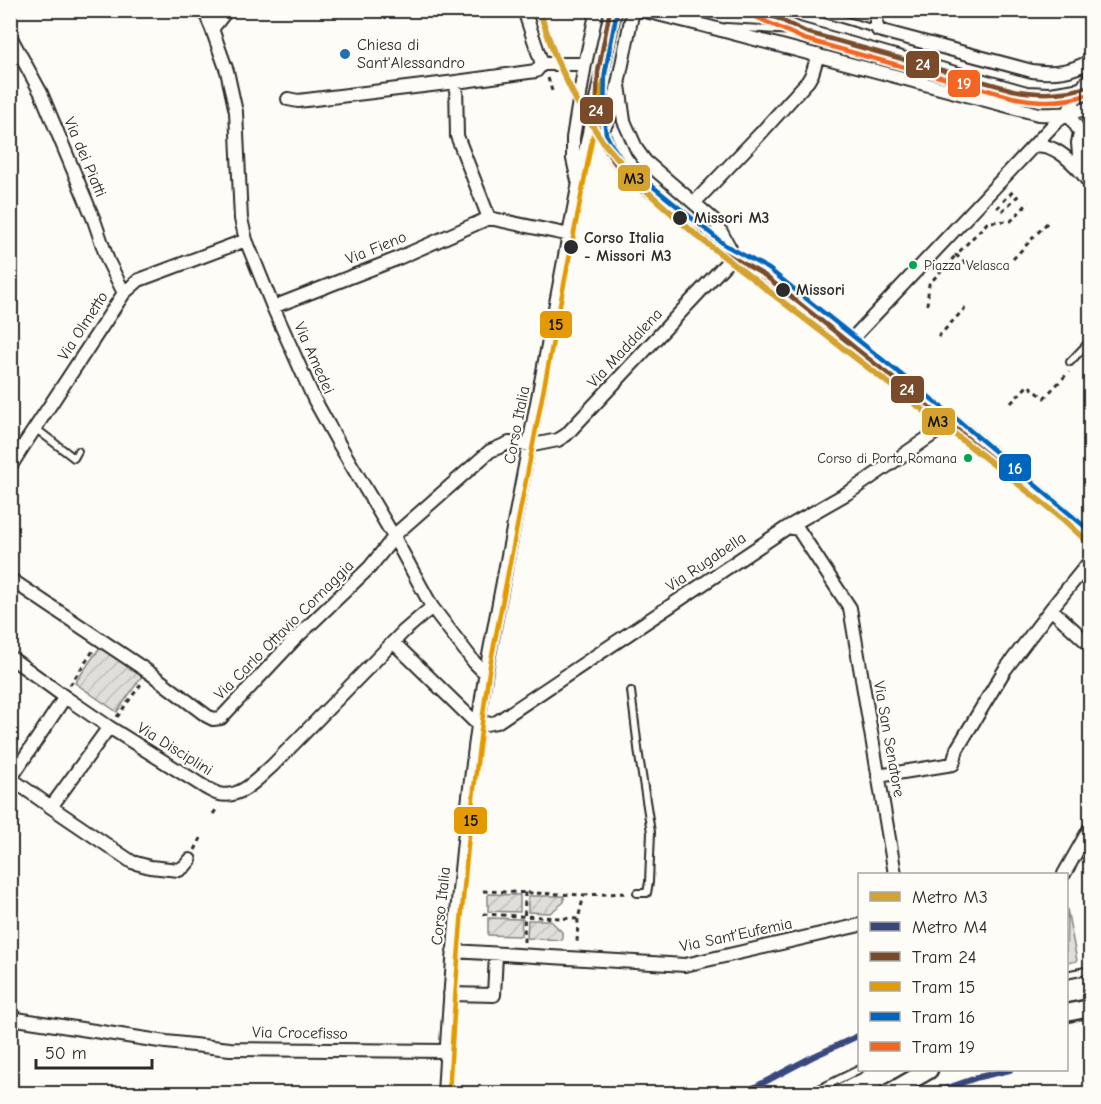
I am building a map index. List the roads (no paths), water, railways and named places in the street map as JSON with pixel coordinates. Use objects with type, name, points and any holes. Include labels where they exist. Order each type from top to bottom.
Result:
[{"type":"street","name":"Via Amedei","points":[[204,10],[227,71],[234,100],[241,219],[246,240],[273,307],[314,399],[432,607],[474,662],[486,671]]},
{"type":"street","points":[[212,29],[227,10]]},
{"type":"street","points":[[524,10],[542,64]]},
{"type":"street","points":[[579,185],[573,159],[573,138],[585,64],[597,10]]},
{"type":"street","points":[[615,10],[599,89],[599,119],[609,147],[623,168],[734,255],[775,279],[1090,536]]},
{"type":"street","points":[[583,161],[610,117],[619,85],[633,10]]},
{"type":"street","points":[[641,10],[1038,114],[1054,115],[1082,111],[1090,107]]},
{"type":"street","points":[[878,10],[876,22],[878,30],[1032,71],[1049,74],[1061,73],[1090,61]]},
{"type":"street","name":"Via dei Piatti","points":[[10,36],[41,93],[94,220],[108,261],[124,293]]},
{"type":"street","points":[[694,203],[808,81],[818,55]]},
{"type":"street","points":[[288,99],[298,101],[536,71],[542,64],[585,64]]},
{"type":"street","points":[[851,340],[1055,123],[1068,113],[1074,100],[1088,81]]},
{"type":"street","points":[[456,82],[457,135],[489,218],[570,236]]},
{"type":"street","points":[[619,85],[624,121],[637,150],[645,161],[715,221],[734,255]]},
{"type":"street","name":"Corso Italia","points":[[444,1094],[453,951],[478,722],[583,161],[599,89]]},
{"type":"street","points":[[1068,113],[1080,132],[1078,155],[1082,173]]},
{"type":"street","points":[[1034,146],[1043,145],[1057,151],[1073,163],[1090,184]]},
{"type":"street","name":"Via Fieno","points":[[273,307],[394,260],[489,218]]},
{"type":"street","name":"Via Olmetto","points":[[10,467],[124,293],[139,280],[246,240]]},
{"type":"street","name":"Via Maddalena","points":[[394,537],[490,451],[508,443],[533,445],[558,440],[566,435],[734,255]]},
{"type":"street","name":"Via Rugabella","points":[[478,722],[486,724],[497,722],[788,527],[851,491],[935,433],[950,420]]},
{"type":"street","name":"Via San Senatore","points":[[788,527],[798,529],[850,608],[895,873]]},
{"type":"street","name":"Via Carlo Ottavio Cornaggia","points":[[10,579],[161,679],[213,719],[221,718],[294,640],[370,567],[394,537]]},
{"type":"street","points":[[878,776],[953,764],[957,749],[1004,671],[1090,561]]},
{"type":"street","name":"Via Disciplini","points":[[10,657],[109,727],[206,788],[220,794],[237,793],[272,766],[393,642],[432,607]]},
{"type":"street","points":[[1051,609],[1090,645]]},
{"type":"street","points":[[393,642],[474,721],[478,722]]},
{"type":"street","points":[[65,697],[11,778],[132,862],[150,867],[179,870],[190,860]]},
{"type":"street","points":[[51,807],[109,727]]},
{"type":"street","points":[[1065,873],[1090,828]]},
{"type":"street","name":"Via Sant'Eufemia","points":[[453,951],[685,965],[858,925]]},
{"type":"street","points":[[450,994],[494,995],[496,954]]},
{"type":"street","points":[[1068,1013],[1090,1008]]},
{"type":"street","name":"Via Crocefisso","points":[[10,1018],[166,1042],[230,1049],[447,1051]]},
{"type":"street","points":[[887,1094],[927,1071]]},
{"type":"lane","points":[[764,10],[799,26],[1027,90],[1050,92],[1088,81]]},
{"type":"lane","points":[[811,10],[878,30]]},
{"type":"lane","points":[[702,25],[820,32]]},
{"type":"lane","points":[[1072,364],[1090,341]]},
{"type":"lane","points":[[35,428],[74,458],[78,451]]},
{"type":"lane","points":[[631,691],[651,832],[647,893],[637,893]]},
{"type":"lane","points":[[1068,975],[1090,970]]},
{"type":"lane","points":[[809,1094],[858,1070]]},
{"type":"metro line","name":"M3","points":[[539,10],[555,56],[576,100],[603,142],[641,186],[696,235],[974,449],[1064,520],[1090,544]]},
{"type":"metro line","name":"M4","points":[[742,1094],[858,1036]]},
{"type":"metro line","name":"M4","points":[[930,1094],[979,1077],[1006,1071]]},
{"type":"tram line","name":"24","points":[[610,10],[598,72],[596,117],[599,136],[604,148],[619,169],[721,251],[764,275],[948,422],[1090,540]]},
{"type":"tram line","name":"24","points":[[760,10],[806,32],[1013,90],[1052,93],[1090,86]]},
{"type":"tram line","name":"15","points":[[449,1094],[464,882],[489,671],[617,11]]},
{"type":"tram line","name":"16","points":[[617,11],[605,73],[604,117],[606,134],[625,164],[725,245],[769,269],[953,416],[1090,531]]},
{"type":"tram line","name":"19","points":[[756,17],[804,39],[1012,97],[1051,101],[1090,94]]},
{"type":"place","name":"Chiesa di Sant'Alessandro","points":[[345,54]]},
{"type":"place","name":"Missori M3","points":[[680,218]]},
{"type":"place","name":"Corso Italia - Missori M3","points":[[571,247]]},
{"type":"place","name":"Piazza Velasca","points":[[913,265]]},
{"type":"place","name":"Missori","points":[[783,290]]},
{"type":"place","name":"Corso di Porta Romana","points":[[968,458]]}]
